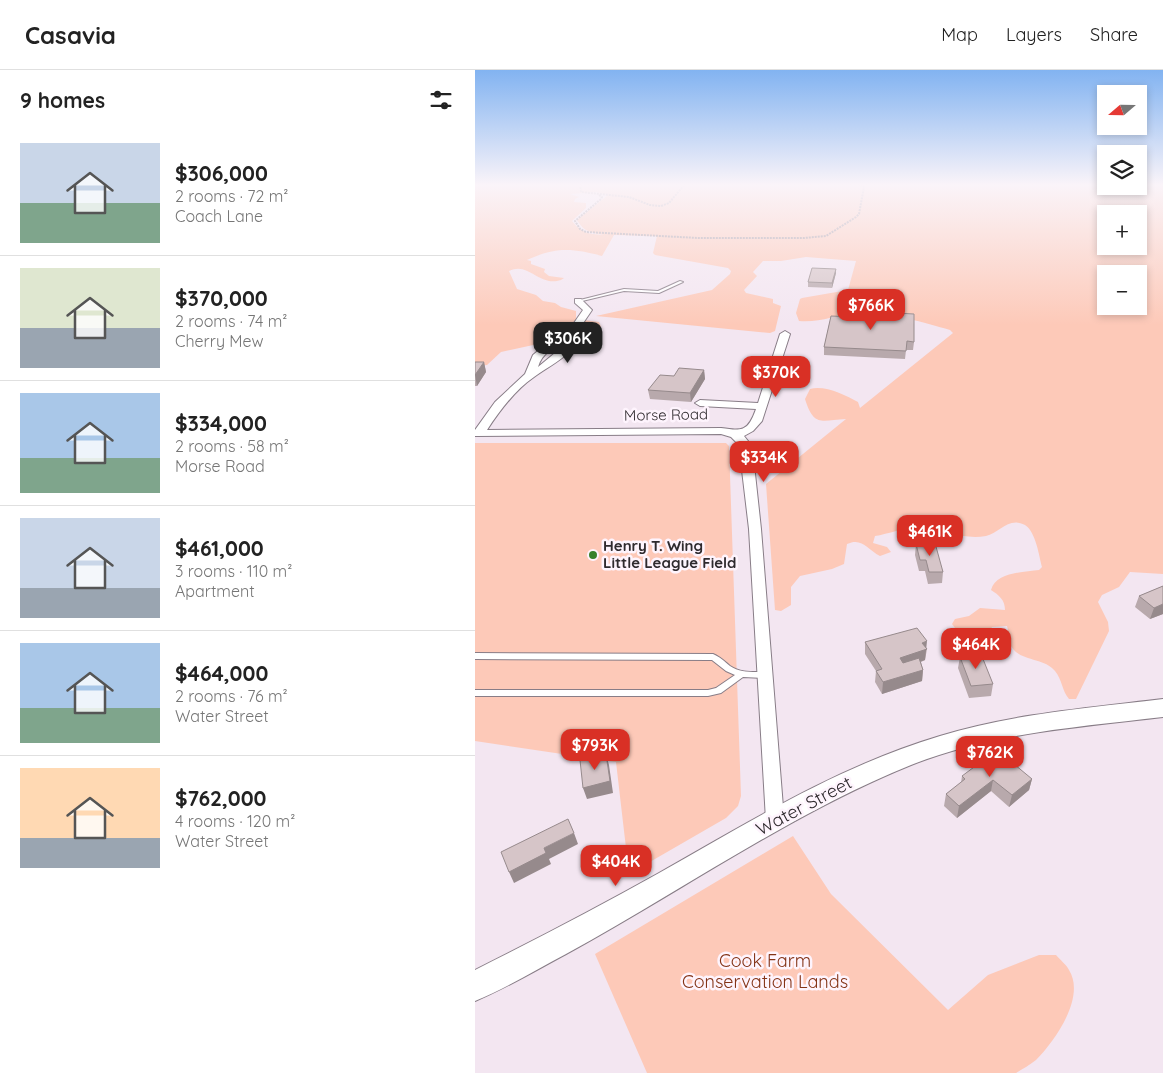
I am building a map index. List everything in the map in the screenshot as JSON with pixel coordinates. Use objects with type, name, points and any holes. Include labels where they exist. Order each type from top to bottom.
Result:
[{"type":"main road","name":"Water Street","points":[[475,986],[621,909],[775,820],[850,780],[897,760],[961,739],[1031,725],[1163,708]]},
{"type":"street","points":[[530,375],[536,357],[541,351],[570,335],[588,310],[578,301]]},
{"type":"street","points":[[775,820],[755,529],[746,446],[737,435],[749,429],[757,421],[785,334]]},
{"type":"street","points":[[477,433],[499,404],[530,375],[550,364],[568,348],[572,343],[570,335]]},
{"type":"street","points":[[700,403],[761,406]]},
{"type":"street","name":"Morse Road","points":[[477,433],[721,431],[737,435]]},
{"type":"lane","points":[[578,301],[624,290],[659,292],[681,282]]},
{"type":"lane","points":[[475,656],[713,657],[720,660],[730,670],[741,675],[765,675]]},
{"type":"lane","points":[[475,693],[708,693],[718,691],[741,675]]},
{"type":"path","points":[[588,231],[633,235],[726,238],[804,238],[826,236],[834,231]]},
{"type":"green space","points":[[475,231],[583,231],[604,235],[588,231],[1097,231],[1097,255],[1147,255],[1147,231],[1163,231],[1163,574],[1130,572],[1119,587],[1102,595],[1098,602],[1108,622],[1109,631],[1076,699],[1069,699],[1055,671],[1045,663],[1020,655],[1015,651],[1010,644],[1007,626],[992,627],[984,640],[971,648],[958,645],[949,635],[949,631],[955,628],[952,624],[955,619],[969,616],[980,608],[1005,610],[1001,598],[991,590],[994,584],[1004,576],[1039,570],[1042,567],[1037,544],[1032,533],[1029,528],[1019,523],[1014,522],[991,534],[978,537],[961,536],[921,527],[875,536],[873,543],[887,547],[891,552],[880,556],[861,543],[852,542],[847,544],[844,564],[832,569],[800,576],[791,587],[791,605],[781,611],[775,610],[766,484],[846,419],[825,421],[816,418],[808,408],[805,399],[810,389],[822,388],[841,394],[858,402],[860,408],[953,333],[950,330],[903,318],[867,313],[856,313],[814,321],[799,321],[796,313],[800,299],[848,290],[856,261],[806,257],[781,261],[763,261],[753,272],[757,276],[744,290],[746,293],[773,299],[773,303],[781,306],[775,331],[770,333],[596,316],[712,290],[731,271],[728,268],[655,255],[653,253],[657,236],[614,235],[602,256],[582,251],[564,250],[546,253],[527,260],[531,261],[531,264],[545,269],[544,272],[549,276],[564,278],[561,280],[546,280],[522,269],[509,271],[517,289],[536,295],[543,301],[555,303],[561,307],[576,311],[576,319],[599,322],[601,327],[588,333],[501,352],[487,365],[475,366]]},
{"type":"green space","points":[[475,443],[726,443],[729,446],[741,796],[738,806],[726,818],[629,874],[616,762],[475,741]]},
{"type":"green space","name":"Cook Farm Conservation Lands","points":[[793,836],[831,894],[948,1010],[988,975],[1039,955],[1056,955],[1069,970],[1073,981],[1074,993],[1066,1018],[1044,1052],[1034,1062],[1016,1073],[647,1073],[595,954]]},
{"type":"building","points":[[812,268],[836,269],[832,283],[808,282]]},
{"type":"building","points":[[858,311],[914,314],[914,342],[907,341],[906,351],[824,347],[831,316],[857,317]]},
{"type":"building","points":[[475,362],[484,362],[475,375]]},
{"type":"building","points":[[679,368],[704,370],[690,393],[648,390],[660,375],[674,376]]},
{"type":"building","points":[[935,543],[943,572],[929,572],[926,560],[920,560],[916,544]]},
{"type":"building","points":[[1163,586],[1163,604],[1154,608],[1139,596]]},
{"type":"building","points":[[917,628],[927,641],[922,643],[927,649],[900,658],[903,663],[919,658],[923,670],[883,682],[876,671],[882,669],[865,642]]},
{"type":"building","points":[[981,654],[993,684],[971,686],[960,657]]},
{"type":"building","points":[[997,750],[1032,779],[1012,795],[993,780],[959,806],[946,794],[965,779],[962,776]]},
{"type":"building","points":[[606,754],[610,781],[583,788],[580,760]]},
{"type":"building","points":[[568,819],[574,833],[544,848],[546,853],[509,872],[501,852]]},
{"type":"place","name":"Henry T. Wing Little League Field","points":[[593,555]]}]
